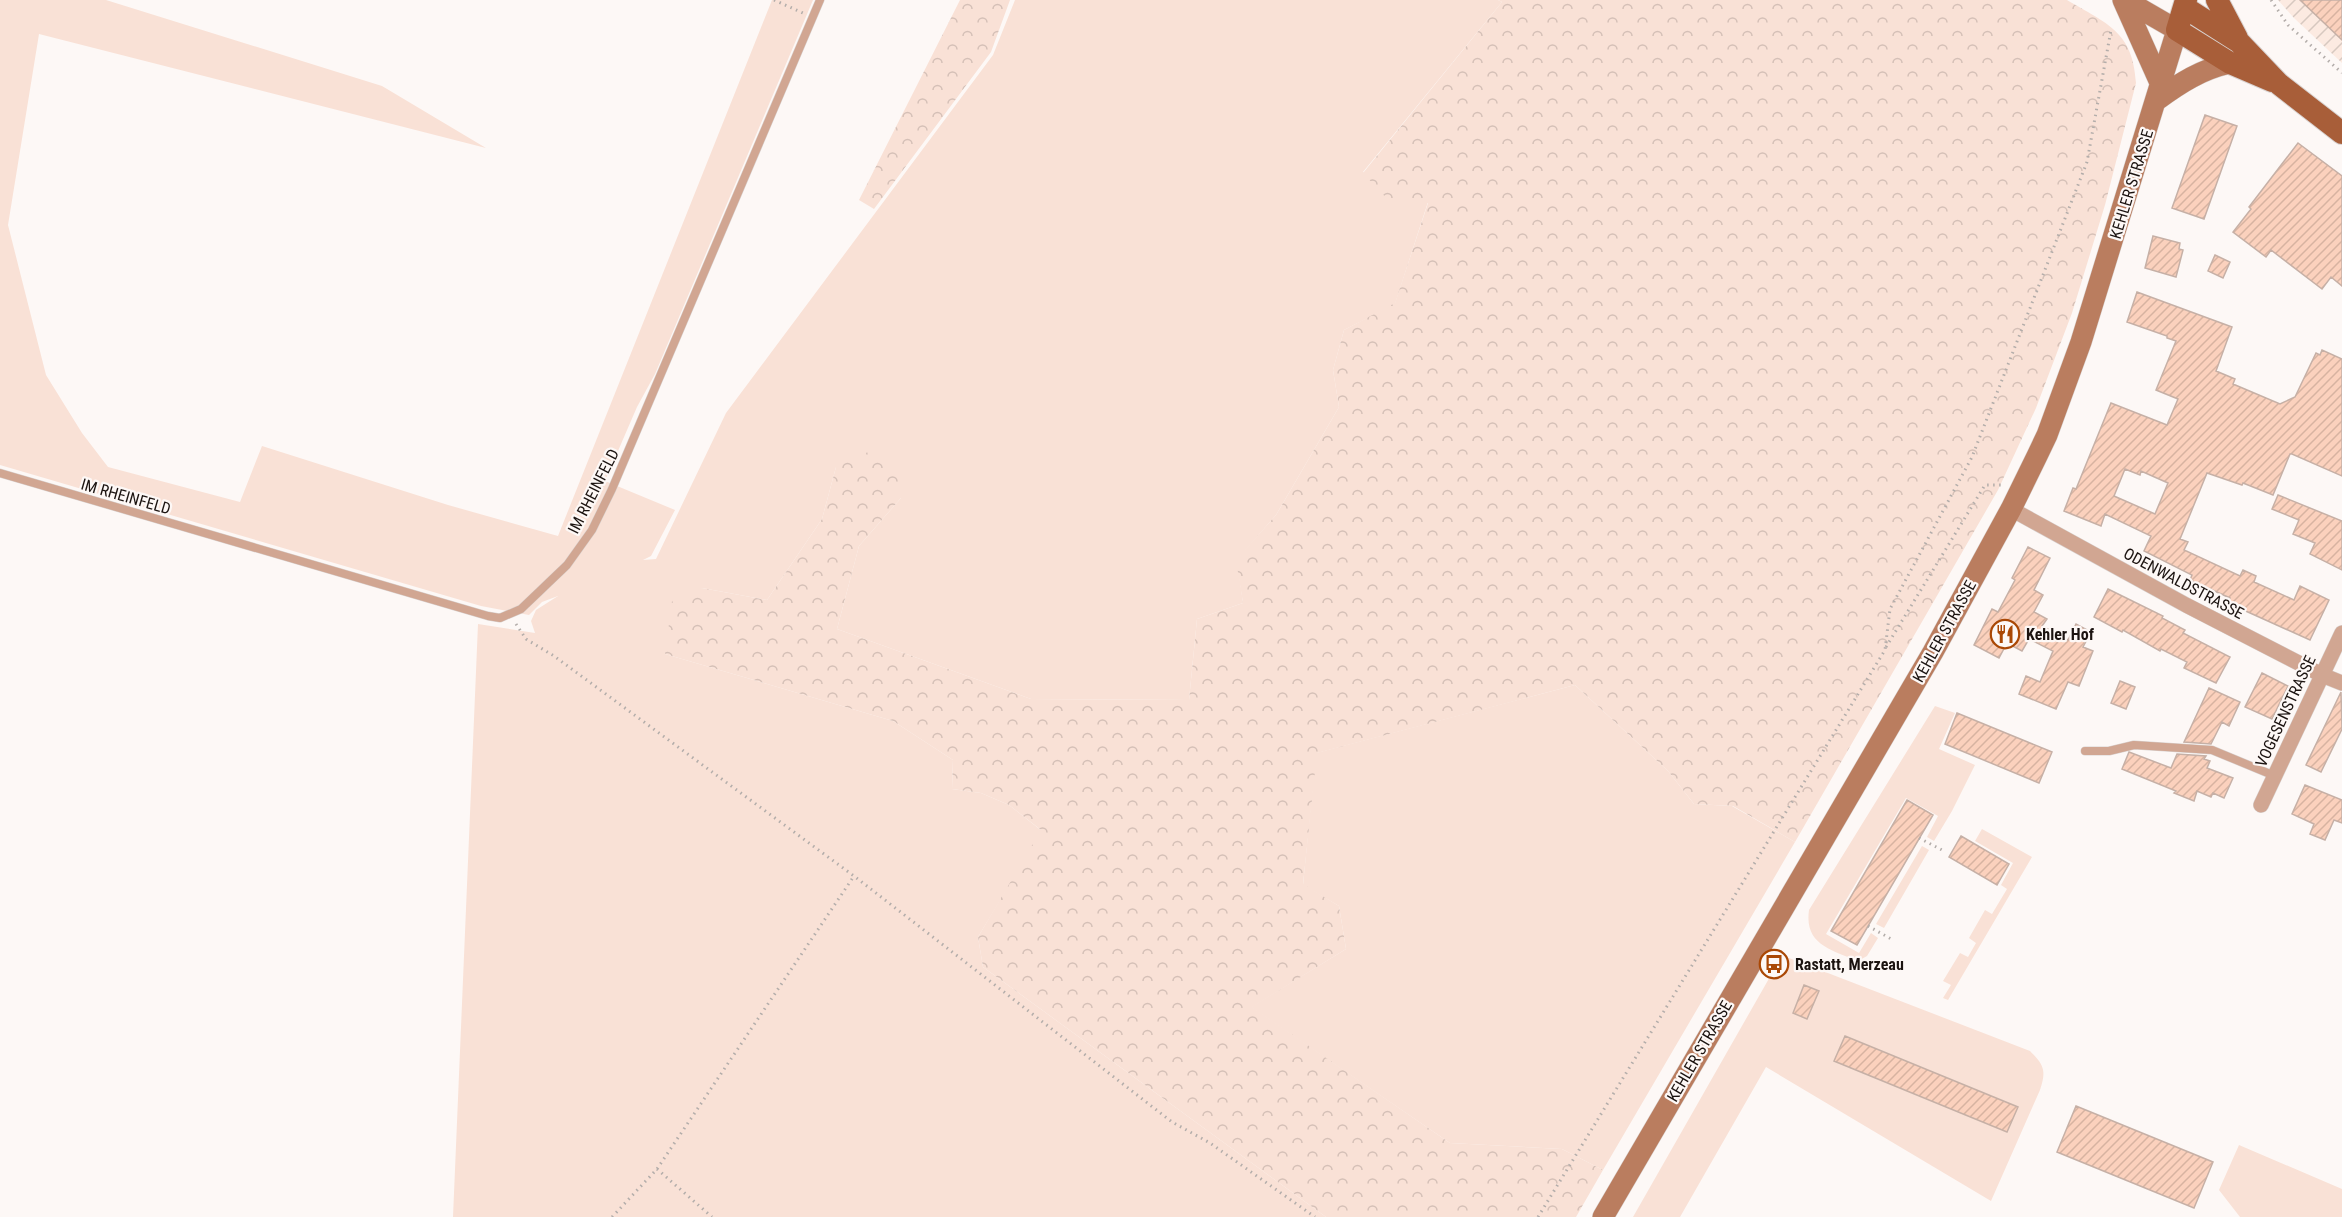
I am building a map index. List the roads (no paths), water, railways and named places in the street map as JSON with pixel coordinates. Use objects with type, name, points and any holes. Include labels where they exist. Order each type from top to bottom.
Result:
[{"type":"main road","points":[[2124,0],[2230,63],[2279,84]]},
{"type":"main road","points":[[2124,0],[2159,92],[2214,66],[2230,63]]},
{"type":"main road","points":[[2217,0],[2239,42]]},
{"type":"main road","points":[[2181,2],[2239,42],[2279,84],[2342,133]]},
{"type":"main road","name":"KEHLER STRASSE","points":[[1603,1217],[1933,652],[2006,502],[2047,435],[2078,352],[2159,92],[2177,30],[2181,2]]},
{"type":"street","name":"ODENWALDSTRASSE","points":[[2006,502],[2186,605],[2342,683]]},
{"type":"street","name":"VOGESENSTRASSE","points":[[2261,805],[2342,633]]},
{"type":"lane","name":"IM RHEINFELD","points":[[0,472],[488,616],[500,618],[510,615],[531,600],[567,565],[592,530],[612,489],[820,0]]},
{"type":"lane","points":[[2085,751],[2109,751],[2134,745],[2212,750],[2275,776]]},
{"type":"place","name":"Kehler Hof","points":[[2005,634]]},
{"type":"place","name":"Rastatt, Merzeau","points":[[1774,964]]}]
